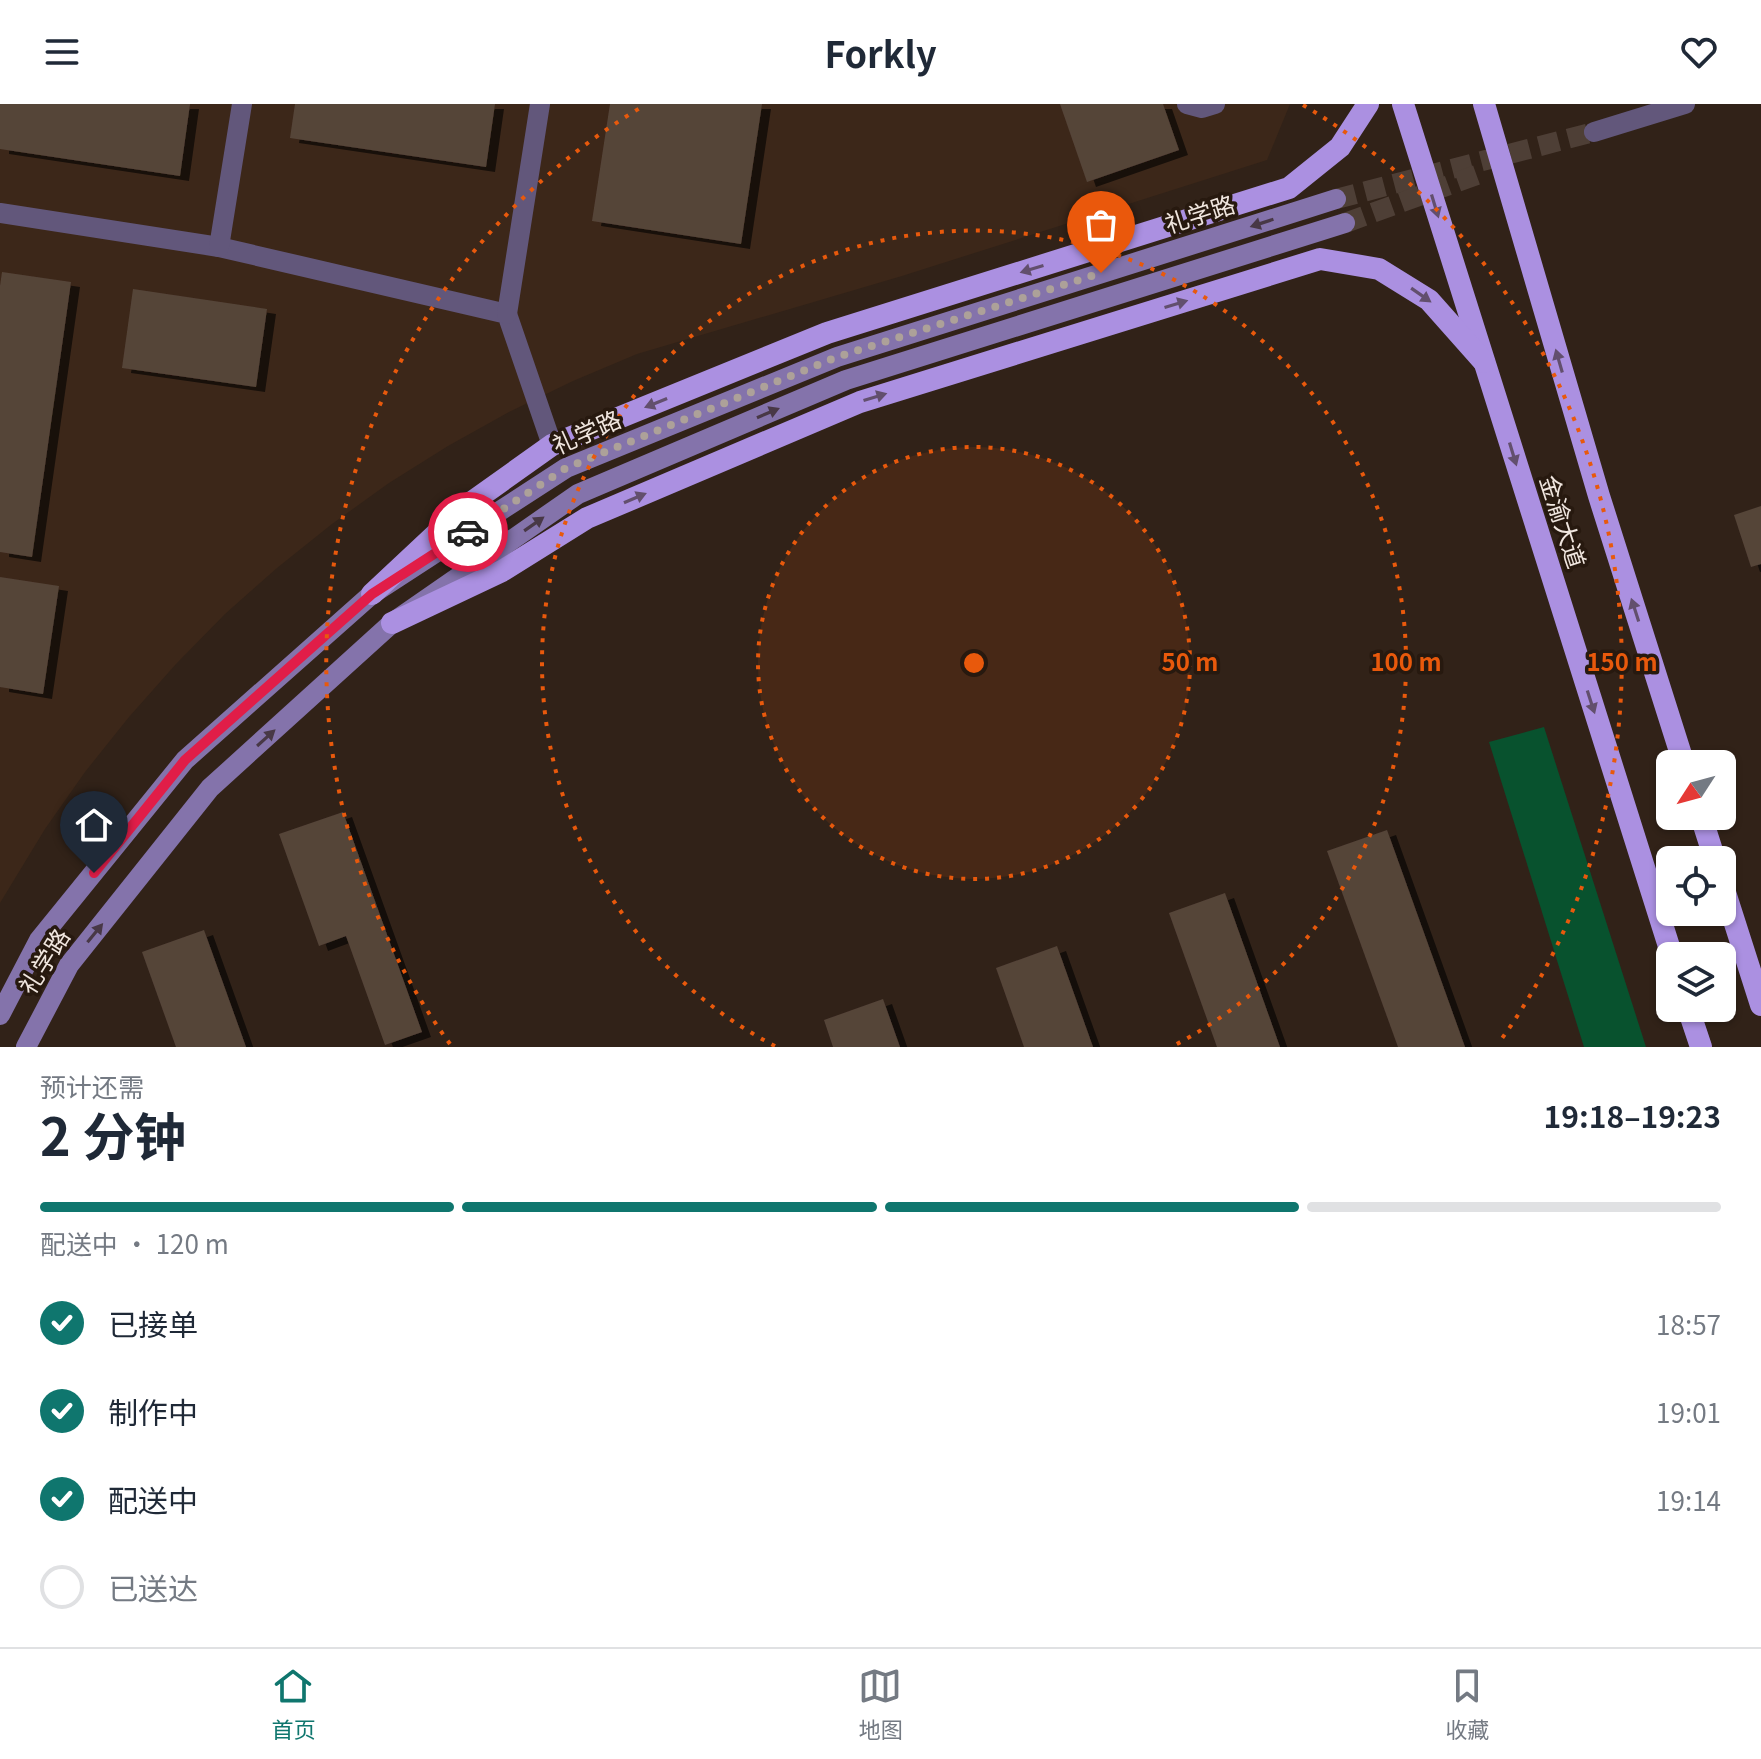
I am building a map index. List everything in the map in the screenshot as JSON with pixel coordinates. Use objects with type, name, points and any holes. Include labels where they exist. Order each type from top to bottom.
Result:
[{"type":"highway","points":[[372,594],[465,507],[552,445],[827,333],[1289,188],[1340,147],[1368,104]]},
{"type":"highway","name":"金渝大道","points":[[1403,104],[1668,942]]},
{"type":"highway","name":"金渝大道","points":[[1484,104],[1599,496],[1680,750]]},
{"type":"highway","points":[[392,623],[502,571],[587,518],[860,402],[1320,259],[1379,269],[1429,300],[1484,362]]},
{"type":"highway","points":[[1736,926],[1761,1005]]},
{"type":"highway","points":[[1693,1022],[1701,1047]]},
{"type":"main road","name":"礼学路","points":[[0,1015],[39,940],[185,760],[372,594],[566,468],[837,357],[1336,199]]},
{"type":"main road","name":"礼学路","points":[[26,1047],[69,965],[210,788],[392,623],[578,494],[846,380],[1345,223]]},
{"type":"street","points":[[219,247],[242,104]]},
{"type":"street","points":[[540,104],[507,314],[552,445]]},
{"type":"street","points":[[1187,104],[1202,108],[1215,104]]},
{"type":"street","points":[[1594,132],[1685,104]]},
{"type":"street","points":[[0,213],[219,247],[507,314]]},
{"type":"shaded area","points":[[0,104],[1290,104],[1267,160],[902,276],[637,354],[509,412],[448,446],[332,524],[225,614],[129,717],[85,772],[45,829],[0,903]]},
{"type":"green space","points":[[1544,727],[1646,1047],[1584,1047],[1489,742]]},
{"type":"building","points":[[0,104],[190,104],[180,176],[0,149]]},
{"type":"building","points":[[295,104],[495,104],[486,167],[290,138]]},
{"type":"building","points":[[610,104],[762,104],[741,244],[592,221]]},
{"type":"building","points":[[1060,104],[1163,104],[1179,150],[1087,182]]},
{"type":"building","points":[[2,272],[71,282],[32,557],[0,552]]},
{"type":"building","points":[[133,289],[267,309],[256,387],[122,368]]},
{"type":"building","points":[[1761,506],[1761,564],[1751,567],[1734,515]]},
{"type":"building","points":[[0,577],[59,586],[43,694],[0,687]]},
{"type":"building","points":[[343,812],[422,1032],[385,1045],[346,936],[319,946],[279,834]]},
{"type":"building","points":[[1387,830],[1465,1047],[1398,1047],[1327,851]]},
{"type":"building","points":[[1225,893],[1280,1047],[1217,1047],[1169,913]]},
{"type":"building","points":[[204,930],[246,1047],[176,1047],[142,952]]},
{"type":"building","points":[[1057,946],[1093,1047],[1024,1047],[996,968]]},
{"type":"building","points":[[883,999],[900,1047],[833,1047],[824,1020]]},
{"type":"tunnel","points":[[1336,199],[1594,132]]},
{"type":"tunnel","points":[[1345,223],[1482,173]]},
{"type":"way so far","points":[[468,532],[566,468],[837,357],[1101,273]]},
{"type":"route","points":[[94,873],[185,760],[372,594],[468,532]]}]
